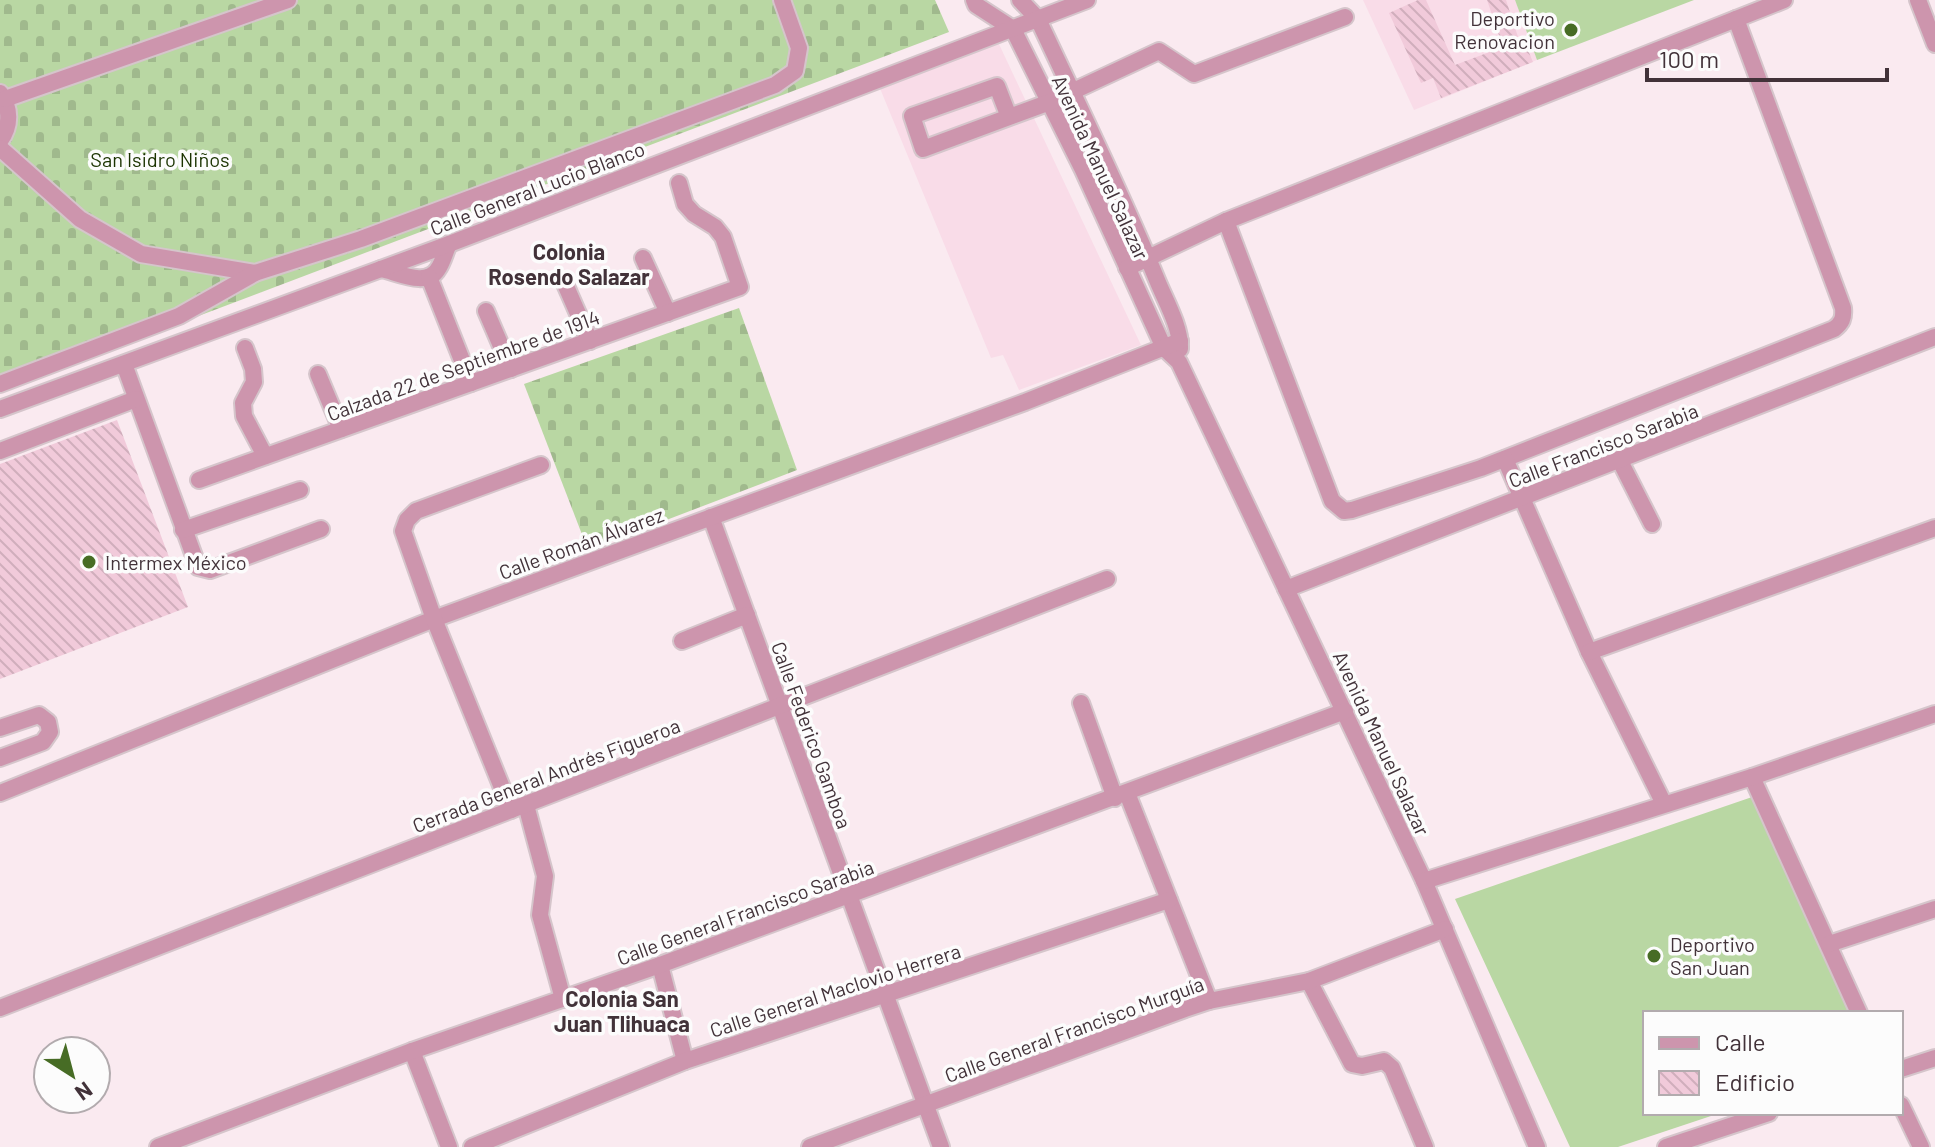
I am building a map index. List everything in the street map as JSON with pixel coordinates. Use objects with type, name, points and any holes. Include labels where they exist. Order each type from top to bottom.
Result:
[{"type":"street","points":[[0,141],[9,124],[2,96],[288,0]]},
{"type":"street","points":[[0,384],[179,316],[255,273],[361,239],[775,85],[795,71],[799,48],[782,0]]},
{"type":"street","points":[[974,0],[976,5],[1013,29]]},
{"type":"street","name":"Avenida Manuel Salazar","points":[[1020,0],[1038,19],[1148,258],[1180,341],[1179,362]]},
{"type":"street","name":"Calle General Lucio Blanco","points":[[0,409],[449,244],[1087,0]]},
{"type":"street","points":[[1127,268],[1226,221],[1784,0]]},
{"type":"street","points":[[1918,0],[1931,23],[1935,44]]},
{"type":"street","points":[[1009,117],[997,86],[912,116],[923,149],[1050,102],[1159,51],[1194,74],[1345,17]]},
{"type":"street","points":[[1226,221],[1332,501],[1337,507],[1352,510],[1505,459],[1834,329],[1841,324],[1843,308],[1736,19]]},
{"type":"street","name":"Avenida Manuel Salazar","points":[[1013,29],[1083,170],[1164,348],[1179,362],[1345,711],[1424,881],[1537,1147]]},
{"type":"street","points":[[0,148],[80,219],[141,254],[255,273]]},
{"type":"street","points":[[1083,170],[1103,161]]},
{"type":"street","name":"Calzada 22 de Septiembre de 1914","points":[[199,480],[740,287],[723,237],[685,204],[679,183]]},
{"type":"street","points":[[381,269],[419,279],[429,277],[439,268],[449,244]]},
{"type":"street","points":[[643,258],[668,313]]},
{"type":"street","points":[[429,277],[471,383]]},
{"type":"street","points":[[565,284],[590,341]]},
{"type":"street","points":[[486,311],[511,369]]},
{"type":"street","name":"Calle Francisco Sarabia","points":[[1286,589],[1935,337]]},
{"type":"street","name":"Calle Román Álvarez","points":[[0,793],[434,619],[1025,402],[1180,341]]},
{"type":"street","points":[[245,348],[254,382],[243,403],[244,416],[265,456]]},
{"type":"street","points":[[124,364],[194,562],[203,570],[321,529]]},
{"type":"street","points":[[318,374],[341,429]]},
{"type":"street","points":[[0,451],[136,399]]},
{"type":"street","points":[[1505,459],[1589,652],[1664,804]]},
{"type":"street","points":[[1619,459],[1652,524]]},
{"type":"street","points":[[541,465],[416,511],[407,520],[403,531],[405,544],[434,619],[545,876],[540,915],[563,999]]},
{"type":"street","points":[[183,530],[300,490]]},
{"type":"street","name":"Calle Federico Gamboa","points":[[711,517],[941,1147]]},
{"type":"street","points":[[1589,652],[1935,528]]},
{"type":"street","name":"Cerrada General Andrés Figueroa","points":[[0,1008],[1107,579]]},
{"type":"street","points":[[682,641],[747,615]]},
{"type":"street","points":[[1081,703],[1169,900],[1209,1001]]},
{"type":"street","name":"Calle General Francisco Sarabia","points":[[158,1147],[412,1051],[660,965],[1121,796],[1345,711]]},
{"type":"street","points":[[1424,881],[1752,777],[1935,714]]},
{"type":"street","points":[[0,728],[39,715],[48,722],[50,732],[43,742],[0,758]]},
{"type":"street","points":[[1752,777],[1858,1011]]},
{"type":"street","name":"Calle General Maclovio Herrera","points":[[472,1147],[685,1061],[1169,900]]},
{"type":"street","points":[[1829,944],[1935,909]]},
{"type":"street","name":"Calle General Francisco Murguía","points":[[810,1147],[1209,1001],[1309,981],[1445,929]]},
{"type":"street","points":[[660,965],[685,1061]]},
{"type":"street","points":[[1309,981],[1352,1064],[1362,1066],[1384,1061],[1392,1068],[1425,1147]]},
{"type":"street","points":[[412,1051],[449,1147]]},
{"type":"street","points":[[1903,1068],[1935,1058]]},
{"type":"street","points":[[1903,1109],[1921,1147]]},
{"type":"street","points":[[1666,1147],[1763,1115]]},
{"type":"shaded area","points":[[1363,0],[1515,0],[1537,60],[1414,110]]},
{"type":"shaded area","points":[[998,42],[1141,345],[1019,390],[1003,355],[991,358],[879,86]]},
{"type":"green space","name":"San Isidro Niños","points":[[0,0],[935,0],[949,32],[0,391]]},
{"type":"green space","name":"Deportivo Renovacion","points":[[1515,0],[1694,0],[1537,60]]},
{"type":"green space","points":[[739,308],[797,470],[588,550],[524,384]]},
{"type":"green space","name":"Deportivo San Juan","points":[[1755,796],[1851,1011],[1643,1011],[1643,1115],[1714,1115],[1618,1147],[1570,1147],[1455,899]]},
{"type":"building","points":[[1418,0],[1426,0],[1455,65],[1503,47],[1487,0],[1506,0],[1519,40],[1523,39],[1533,62],[1441,98],[1433,78],[1421,83],[1389,13]]},
{"type":"building","points":[[117,420],[188,607],[0,679],[0,464]]},
{"type":"place","name":"Deportivo Renovacion","points":[[1571,30]]},
{"type":"place","name":"Intermex México","points":[[89,562]]},
{"type":"place","name":"Deportivo San Juan","points":[[1654,956]]},
{"type":"district","name":"Colonia Rosendo Salazar","points":[[569,264]]},
{"type":"district","name":"Colonia San Juan Tlihuaca","points":[[622,1010]]}]
